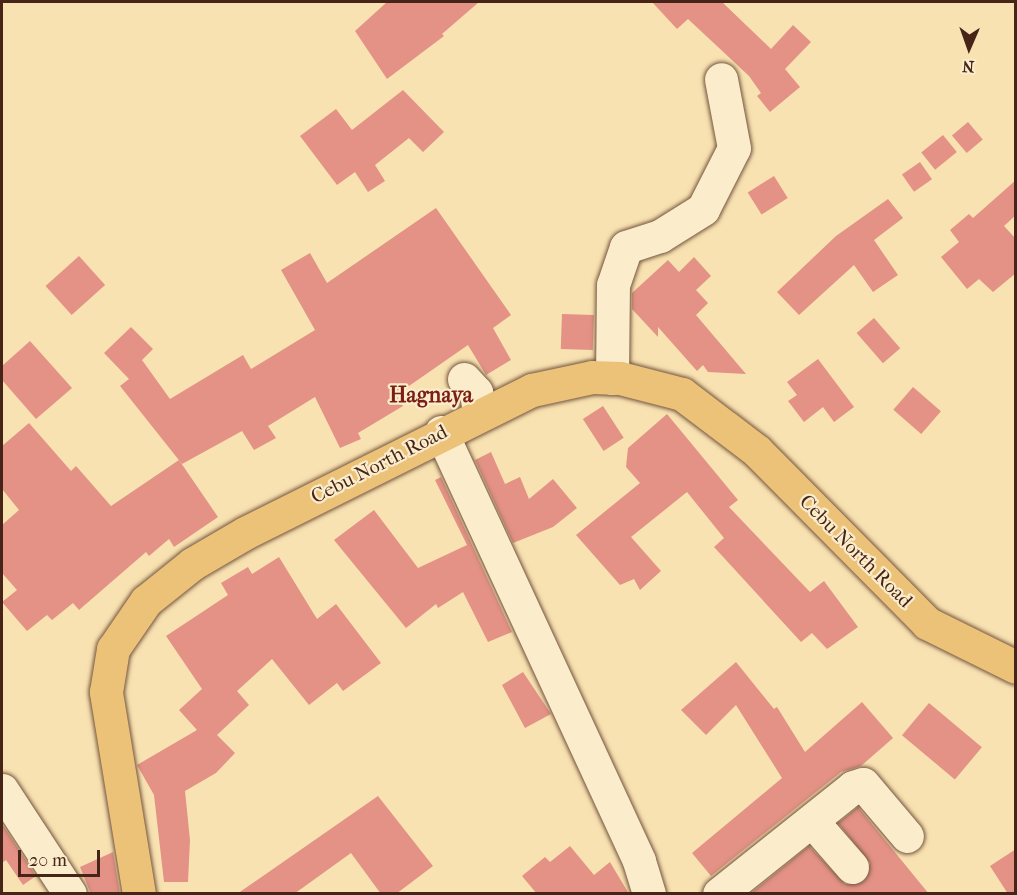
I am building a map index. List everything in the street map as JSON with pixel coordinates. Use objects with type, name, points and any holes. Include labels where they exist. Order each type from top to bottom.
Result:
[{"type":"main road","name":"Cebu North Road","points":[[139,894],[106,692],[113,649],[146,601],[192,564],[441,432],[532,390],[592,377],[612,378],[682,394],[709,412],[757,451],[927,623],[1016,667]]},
{"type":"street","points":[[612,378],[613,285],[626,247],[660,236],[703,209],[734,148],[721,79]]},
{"type":"street","points":[[464,379],[476,392],[479,413]]},
{"type":"street","points":[[441,432],[639,861],[649,894]]},
{"type":"street","points":[[719,894],[853,787],[863,784],[907,836]]},
{"type":"street","points":[[2,790],[70,894]]},
{"type":"street","points":[[812,821],[852,867]]},
{"type":"building","points":[[387,2],[479,2],[442,34],[444,36],[387,79],[355,31]]},
{"type":"building","points":[[652,2],[722,2],[771,49],[793,25],[811,42],[785,69],[800,87],[770,112],[757,96],[761,93],[749,76],[688,19],[677,29]]},
{"type":"building","points":[[403,90],[444,132],[423,152],[409,138],[375,165],[385,181],[368,192],[355,172],[337,185],[300,136],[336,109],[352,130]]},
{"type":"building","points":[[968,122],[983,140],[967,153],[952,135]]},
{"type":"building","points":[[943,135],[957,152],[935,170],[921,153]]},
{"type":"building","points":[[920,162],[932,179],[914,192],[902,175]]},
{"type":"building","points":[[774,176],[788,198],[761,214],[748,192]]},
{"type":"building","points":[[1016,180],[1016,215],[1004,226],[1016,239],[1016,273],[993,292],[979,279],[967,289],[941,257],[959,242],[950,230],[969,214],[973,218]]},
{"type":"building","points":[[888,199],[903,218],[874,240],[898,275],[873,292],[854,265],[799,315],[777,292],[836,236]]},
{"type":"building","points":[[436,208],[511,315],[493,328],[511,360],[486,375],[468,345],[396,395],[403,406],[358,433],[361,439],[340,448],[315,397],[268,426],[276,438],[254,450],[242,431],[182,464],[120,386],[129,379],[104,353],[131,327],[153,349],[142,360],[170,399],[243,355],[251,369],[315,330],[281,270],[310,253],[327,283]]},
{"type":"building","points":[[79,256],[105,285],[72,315],[46,286]]},
{"type":"building","points":[[694,257],[711,276],[696,290],[708,303],[696,315],[746,374],[708,372],[703,365],[697,371],[658,327],[658,337],[632,309],[632,293],[668,260],[679,272]]},
{"type":"building","points":[[562,314],[594,315],[593,350],[561,349]]},
{"type":"building","points":[[874,318],[900,348],[883,363],[857,333]]},
{"type":"building","points":[[30,341],[72,388],[36,419],[2,380],[2,366]]},
{"type":"building","points":[[818,359],[854,407],[834,422],[823,407],[804,422],[788,401],[797,395],[787,382]]},
{"type":"building","points":[[913,387],[941,411],[921,434],[893,410]]},
{"type":"building","points":[[603,406],[624,438],[604,451],[583,419]]},
{"type":"building","points":[[667,414],[738,500],[729,507],[810,592],[824,581],[858,627],[827,649],[812,633],[801,642],[714,547],[724,538],[687,492],[631,537],[661,571],[640,590],[634,579],[620,585],[576,535],[640,483],[626,467],[628,448]]},
{"type":"building","points":[[29,423],[71,471],[76,466],[111,506],[179,460],[218,517],[174,547],[169,539],[149,556],[146,552],[79,610],[73,603],[52,620],[47,615],[27,631],[2,602],[17,590],[2,573],[2,525],[19,510],[2,489],[2,446]]},
{"type":"building","points":[[491,452],[505,484],[520,477],[529,499],[553,479],[577,508],[553,527],[513,543],[475,460]]},
{"type":"building","points":[[441,477],[512,632],[488,642],[463,592],[438,608],[436,604],[406,628],[334,540],[374,510],[418,568],[467,545],[435,480]]},
{"type":"building","points":[[279,557],[317,619],[336,604],[381,663],[343,691],[337,683],[309,705],[272,659],[237,691],[249,705],[217,735],[235,753],[216,773],[185,791],[190,840],[188,882],[164,882],[154,795],[137,765],[197,730],[179,710],[202,689],[166,636],[228,595],[221,583],[248,567],[252,574]]},
{"type":"building","points":[[736,662],[774,709],[777,707],[805,752],[862,702],[893,738],[861,766],[841,772],[711,876],[692,853],[782,778],[736,705],[706,735],[681,710]]},
{"type":"building","points":[[523,672],[551,714],[525,728],[502,685]]},
{"type":"building","points":[[929,703],[982,747],[955,780],[902,735]]},
{"type":"building","points":[[378,796],[433,866],[396,894],[381,894],[351,853],[294,894],[237,894]]},
{"type":"building","points":[[858,807],[929,894],[750,894],[809,846],[845,884],[864,881],[870,863],[838,823]]},
{"type":"building","points":[[2,824],[36,876],[23,885],[6,860],[2,863]]},
{"type":"building","points":[[570,846],[594,875],[610,862],[629,894],[537,894],[522,876],[545,857],[550,862]]},
{"type":"building","points":[[1016,849],[1016,894],[1008,894],[990,866]]},
{"type":"building","points":[[113,852],[120,894],[91,894],[80,867]]},
{"type":"district","name":"Hagnaya","points":[[431,396]]}]
